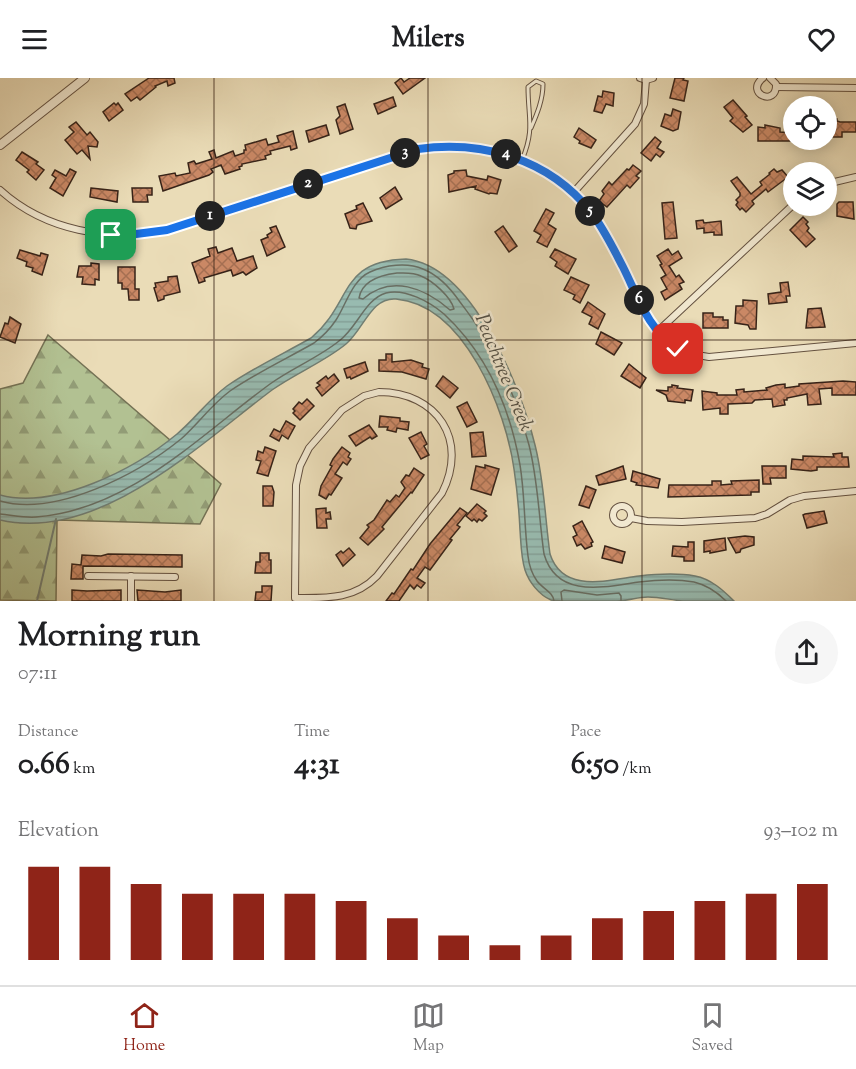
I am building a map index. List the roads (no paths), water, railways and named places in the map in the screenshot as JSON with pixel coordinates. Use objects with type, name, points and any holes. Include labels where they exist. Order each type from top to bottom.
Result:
[{"type":"street","points":[[0,145],[86,78]]},
{"type":"street","points":[[763,78],[757,88],[763,96],[772,95],[777,87]]},
{"type":"street","points":[[770,78],[775,81],[777,87]]},
{"type":"street","points":[[573,193],[635,124],[644,104],[646,79]]},
{"type":"street","points":[[777,87],[856,88]]},
{"type":"street","points":[[0,190],[19,205],[56,224],[92,233],[136,234],[167,230],[418,149],[475,147],[522,160],[544,171],[573,193],[605,232],[657,332],[678,349],[694,355],[709,357],[856,343]]},
{"type":"street","points":[[837,181],[856,177]]},
{"type":"street","points":[[657,332],[783,214]]},
{"type":"street","points":[[379,392],[395,392],[423,403],[442,421],[451,444],[451,470],[442,493],[377,576],[365,587],[338,598],[295,599],[296,485],[300,466],[309,448],[342,410],[364,396],[379,392]]},
{"type":"street","points":[[631,518],[682,522],[755,518],[767,514],[790,500],[804,496],[856,491]]},
{"type":"street","points":[[88,576],[175,577]]},
{"type":"street","points":[[131,576],[131,601]]},
{"type":"lane","points":[[522,160],[529,142],[531,128],[528,87],[536,81],[543,84],[543,91],[531,128]]},
{"type":"water","name":"Peachtree Creek","points":[[406,259],[430,267],[452,283],[473,306],[506,363],[535,445],[550,554],[556,567],[565,575],[576,580],[588,581],[660,574],[701,577],[721,589],[734,601],[683,601],[648,597],[617,601],[558,601],[547,598],[535,588],[525,570],[521,550],[514,469],[502,419],[491,391],[478,364],[462,340],[442,320],[421,306],[396,299],[387,300],[374,308],[346,344],[272,390],[180,461],[146,484],[110,503],[74,517],[37,523],[0,520],[0,495],[22,498],[45,497],[69,492],[117,473],[160,447],[177,434],[227,386],[311,338],[324,325],[357,276],[368,267]]},
{"type":"waterway","points":[[37,601],[56,519]]}]
